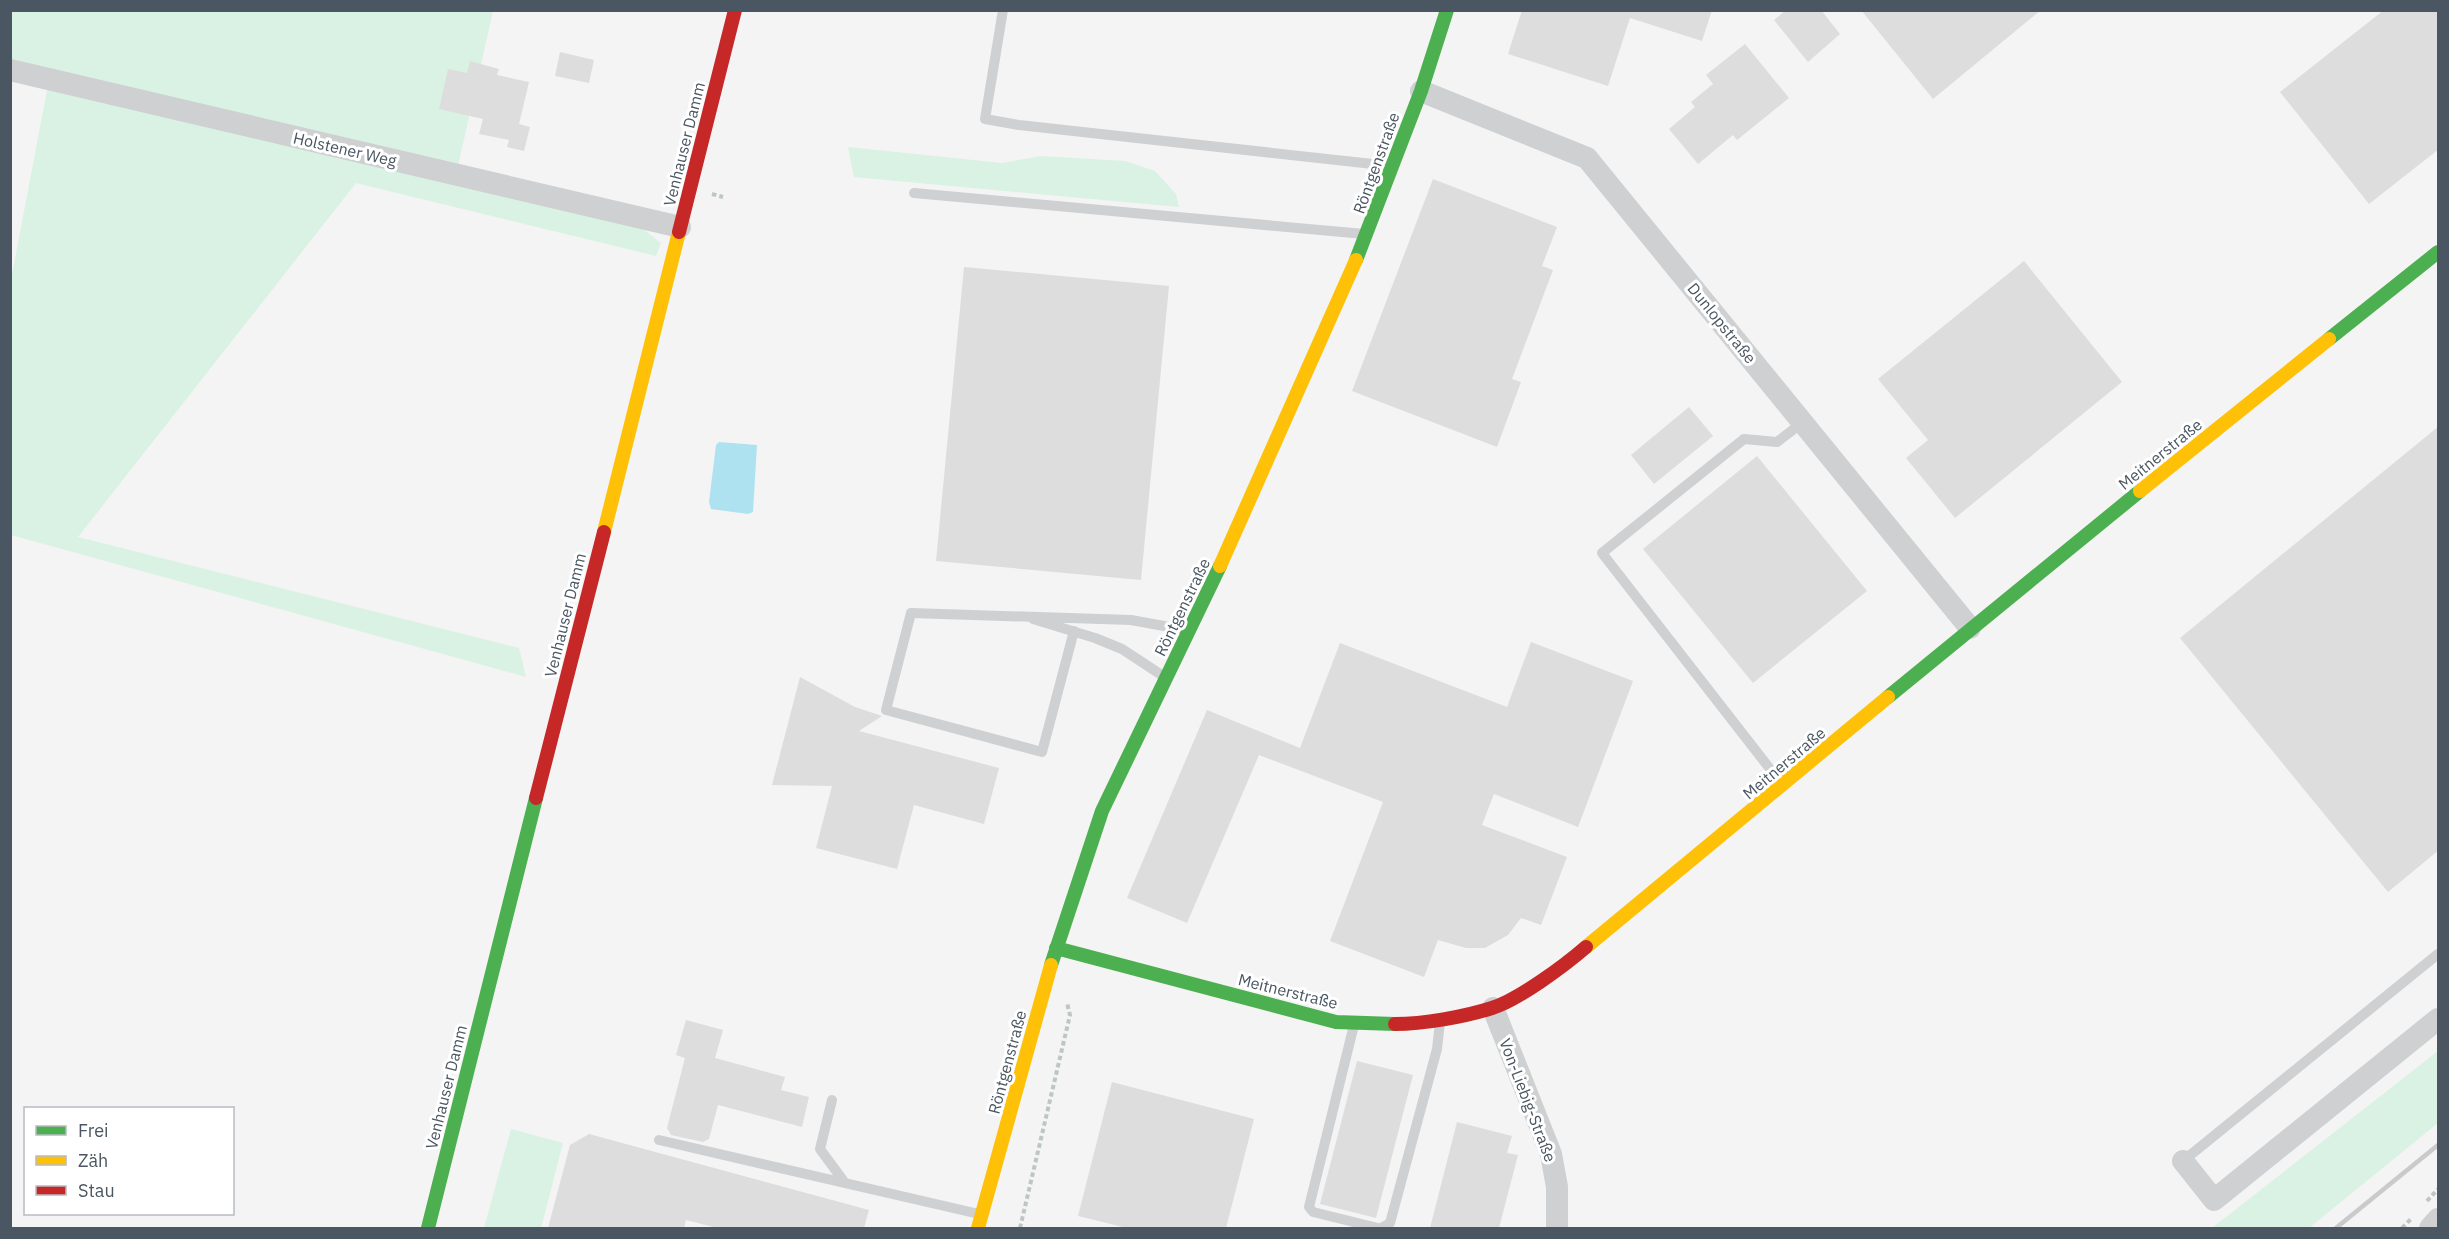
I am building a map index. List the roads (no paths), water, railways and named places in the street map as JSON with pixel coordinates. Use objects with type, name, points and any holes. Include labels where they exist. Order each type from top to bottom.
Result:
[{"type":"street","name":"Venhauser Damm","points":[[428,1228],[735,10]]},
{"type":"street","name":"Röntgenstraße","points":[[980,1222],[1056,948],[1102,811],[1235,536],[1368,234],[1421,91],[1447,10]]},
{"type":"street","name":"Holstener Weg","points":[[10,70],[680,227]]},
{"type":"street","name":"Dunlopstraße","points":[[1421,91],[1587,158],[1970,628]]},
{"type":"street","name":"Meitnerstraße","points":[[1056,948],[1336,1022],[1412,1024],[1493,1008],[1560,969],[1783,786],[1970,628],[2439,252]]},
{"type":"street","name":"Von-Liebig-Straße","points":[[1493,1008],[1551,1154],[1557,1186],[1557,1228]]},
{"type":"street","points":[[2183,1161],[2214,1200],[2439,1020]]},
{"type":"street","points":[[2430,1228],[2439,1219]]},
{"type":"lane","points":[[1003,10],[985,119],[1041,128],[1392,166]]},
{"type":"lane","points":[[914,193],[1368,234]]},
{"type":"lane","points":[[1783,786],[1602,553],[1744,439],[1777,442],[1803,422]]},
{"type":"lane","points":[[1074,631],[1042,752],[885,710],[911,613],[1131,620],[1190,630]]},
{"type":"lane","points":[[1015,615],[1074,631],[1122,649],[1166,678]]},
{"type":"lane","points":[[2183,1161],[2439,954]]},
{"type":"lane","points":[[1354,1022],[1309,1207],[1313,1212],[1380,1228],[1390,1222],[1437,1049],[1440,1018]]},
{"type":"lane","points":[[832,1100],[820,1149],[845,1182]]},
{"type":"lane","points":[[659,1140],[845,1182],[980,1222]]},
{"type":"water","points":[[719,442],[757,445],[753,512],[748,514],[711,509],[709,502],[716,445]]},
{"type":"railway","points":[[2336,1228],[2438,1145]]}]
